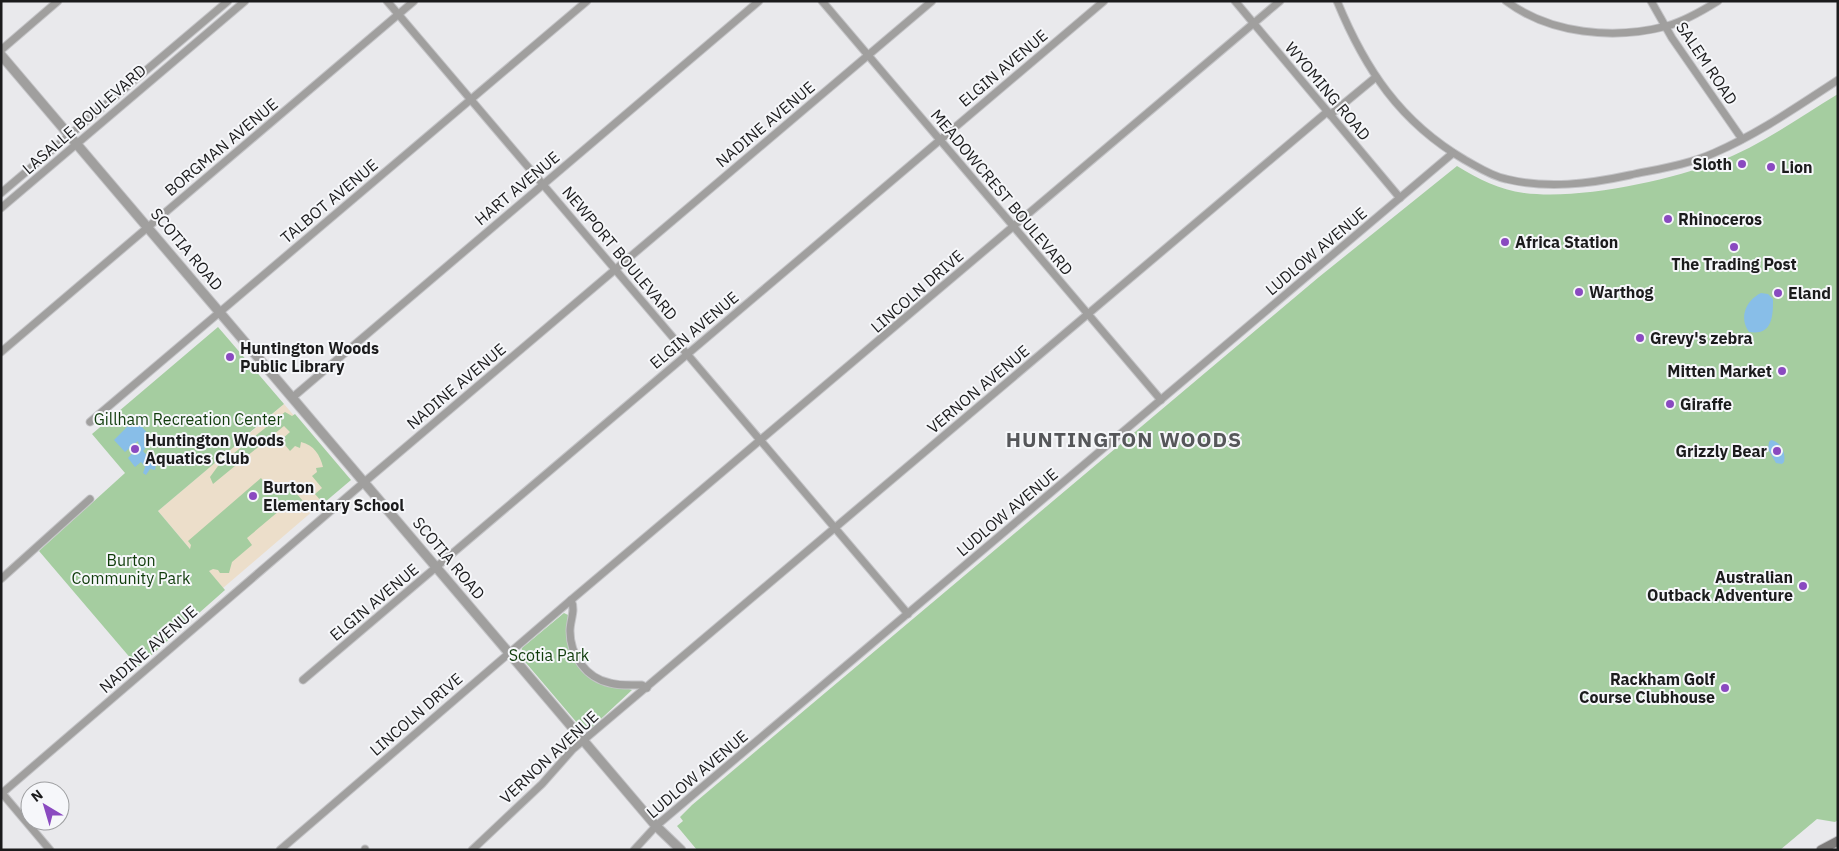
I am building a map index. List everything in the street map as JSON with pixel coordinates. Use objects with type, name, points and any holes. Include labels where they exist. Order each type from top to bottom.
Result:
[{"type":"main road","points":[[1821,850],[1838,841]]},
{"type":"street","points":[[1,50],[58,1]]},
{"type":"street","name":"LASALLE BOULEVARD","points":[[1,193],[228,1]]},
{"type":"street","name":"NEWPORT BOULEVARD","points":[[387,1],[908,614]]},
{"type":"street","name":"BORGMAN AVENUE","points":[[1,352],[414,1]]},
{"type":"street","name":"TALBOT AVENUE","points":[[90,422],[587,1]]},
{"type":"street","name":"HART AVENUE","points":[[293,397],[759,1]]},
{"type":"street","name":"MEADOWCREST BOULEVARD","points":[[822,1],[1161,400]]},
{"type":"street","name":"NADINE AVENUE","points":[[2,793],[365,481],[932,1]]},
{"type":"street","name":"ELGIN AVENUE","points":[[303,680],[1104,1]]},
{"type":"street","name":"WYOMING ROAD","points":[[1235,1],[1400,198]]},
{"type":"street","name":"LINCOLN DRIVE","points":[[280,850],[571,600],[1280,1]]},
{"type":"street","points":[[1337,1],[1352,35],[1376,77],[1398,108],[1410,120],[1453,153],[1480,169],[1505,179],[1536,184],[1603,181],[1682,164],[1712,154],[1742,139],[1838,80]]},
{"type":"street","points":[[1506,1],[1522,13],[1538,20],[1576,30],[1618,32],[1666,26],[1693,16],[1718,1]]},
{"type":"street","name":"SALEM ROAD","points":[[1651,1],[1742,139]]},
{"type":"street","name":"LASALLE BOULEVARD","points":[[1,208],[242,2]]},
{"type":"street","name":"SCOTIA ROAD","points":[[1,55],[365,481],[656,826],[682,850]]},
{"type":"street","name":"LASALLE BOULEVARD","points":[[156,63],[162,71]]},
{"type":"street","name":"VERNON AVENUE","points":[[472,850],[542,784],[573,749],[1088,314],[1328,114],[1376,77]]},
{"type":"street","name":"LUDLOW AVENUE","points":[[634,850],[656,826],[1453,153]]},
{"type":"street","points":[[1,579],[90,499]]},
{"type":"street","points":[[571,600],[574,605],[570,639],[574,652],[582,665],[607,682],[642,685],[646,688]]},
{"type":"street","points":[[2,793],[50,850]]},
{"type":"shaded area","name":"Burton Elementary School","points":[[284,404],[349,480],[223,588],[158,511]]},
{"type":"green space","points":[[1838,94],[1838,820],[1835,822],[1817,819],[1780,850],[697,850],[677,826],[683,821],[680,817],[692,805],[1319,277],[1457,166],[1489,183],[1524,193],[1571,194],[1649,182],[1697,169],[1734,155],[1780,131]]},
{"type":"green space","points":[[218,327],[284,404],[249,433],[251,436],[237,447],[235,446],[158,511],[190,549],[191,545],[188,541],[261,478],[265,483],[267,481],[276,491],[286,482],[304,502],[297,506],[292,500],[247,538],[252,545],[232,562],[229,573],[220,573],[218,570],[213,569],[209,571],[225,590],[138,667],[39,551],[125,473],[92,434]]},
{"type":"green space","points":[[285,412],[292,416],[295,414],[351,480],[325,502],[321,501],[315,494],[322,488],[312,476],[317,472],[316,468],[323,467],[320,458],[316,451],[306,443],[301,442],[300,448],[295,446],[290,451],[281,440],[290,432],[284,426],[213,484],[210,477],[218,466]]},
{"type":"green space","name":"Scotia Park","points":[[564,613],[568,615],[567,629],[586,674],[632,690],[589,730],[584,731],[521,657],[522,648]]},
{"type":"water","points":[[1761,293],[1768,294],[1773,299],[1772,318],[1767,328],[1763,331],[1749,332],[1744,321],[1745,310],[1751,300]]},
{"type":"water","points":[[135,419],[150,436],[144,440],[145,449],[143,451],[150,459],[154,456],[157,460],[155,470],[150,469],[146,475],[143,473],[145,467],[141,462],[135,467],[128,458],[139,446],[138,441],[125,452],[114,440]]},
{"type":"water","points":[[1771,440],[1778,443],[1782,448],[1784,462],[1782,464],[1776,463],[1768,449]]},
{"type":"place","name":"Sloth","points":[[1742,164]]},
{"type":"place","name":"Lion","points":[[1771,167]]},
{"type":"place","name":"Rhinoceros","points":[[1668,219]]},
{"type":"place","name":"Africa Station","points":[[1505,242]]},
{"type":"place","name":"The Trading Post","points":[[1734,247]]},
{"type":"place","name":"Warthog","points":[[1579,292]]},
{"type":"place","name":"Eland","points":[[1778,293]]},
{"type":"place","name":"Grevy's zebra","points":[[1640,338]]},
{"type":"place","name":"Huntington Woods Public Library","points":[[230,357]]},
{"type":"place","name":"Mitten Market","points":[[1782,371]]},
{"type":"place","name":"Giraffe","points":[[1670,404]]},
{"type":"place","name":"Huntington Woods Aquatics Club","points":[[135,449]]},
{"type":"place","name":"Grizzly Bear","points":[[1777,451]]},
{"type":"place","name":"Burton Elementary School","points":[[253,496]]},
{"type":"place","name":"Australian Outback Adventure","points":[[1803,586]]},
{"type":"place","name":"Rackham Golf Course Clubhouse","points":[[1725,688]]},
{"type":"district","name":"HUNTINGTON WOODS","points":[[1124,439]]},
{"type":"park label","name":"Gillham Recreation Center","points":[[188,419]]},
{"type":"park label","name":"Burton Community Park","points":[[131,569]]}]
